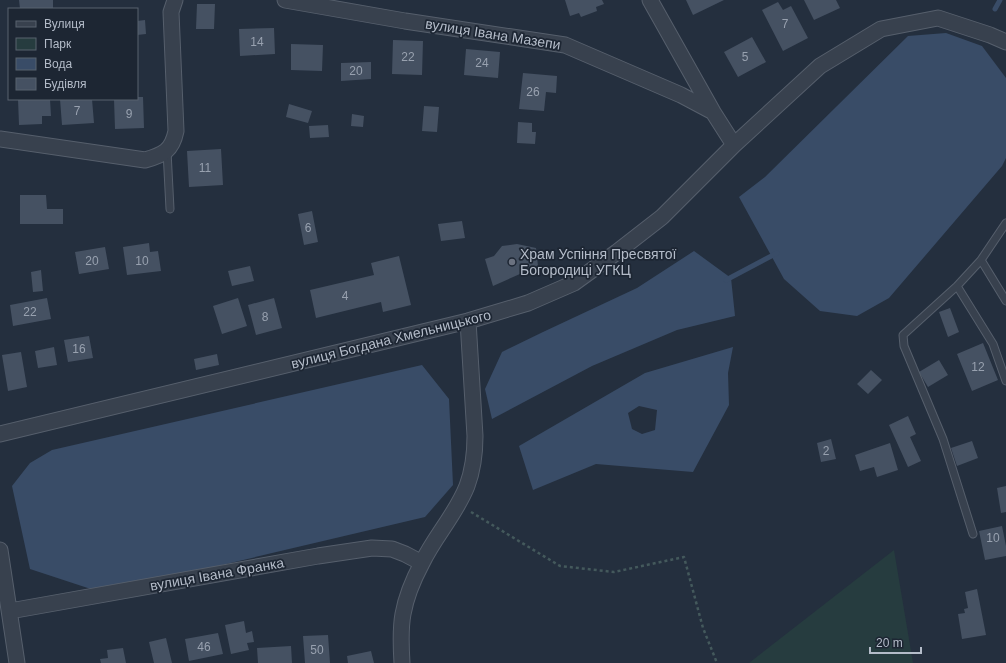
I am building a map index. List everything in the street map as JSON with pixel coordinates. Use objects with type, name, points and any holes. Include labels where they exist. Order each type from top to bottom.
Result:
[{"type":"street","points":[[0,139],[145,160],[159,156],[167,151],[174,142],[176,131],[171,12],[175,0]]},
{"type":"street","name":"вулиця Івана Мазепи","points":[[284,0],[406,21],[564,45],[681,95],[713,112]]},
{"type":"street","points":[[650,0],[713,112],[734,146]]},
{"type":"street","name":"вулиця Богдана Хмельницького","points":[[0,434],[468,321],[528,303],[574,282],[617,252],[662,217],[734,146],[820,66],[881,29],[938,18],[990,35],[1006,42]]},
{"type":"street","points":[[402,663],[401,638],[403,613],[410,590],[422,563],[467,486],[475,450],[468,321]]},
{"type":"street","name":"вулиця Івана Франка","points":[[10,611],[318,556],[372,548],[392,549],[422,563]]},
{"type":"street","points":[[0,550],[18,663]]},
{"type":"lane","points":[[167,151],[170,209]]},
{"type":"lane","points":[[973,534],[943,439],[904,346],[903,335],[957,286],[981,260],[1006,223]]},
{"type":"lane","points":[[981,260],[1006,301]]},
{"type":"lane","points":[[957,286],[993,344],[1006,381]]},
{"type":"path","points":[[458,503],[560,566],[614,572],[684,557],[703,628],[717,663]]},
{"type":"green space","points":[[894,550],[913,663],[749,663]]},
{"type":"water","points":[[946,33],[982,46],[1006,78],[1006,158],[1002,166],[889,298],[857,316],[820,311],[784,279],[739,197],[765,177],[908,36]]},
{"type":"water","points":[[694,251],[731,278],[735,316],[677,330],[592,366],[492,419],[485,389],[502,352],[637,288]]},
{"type":"water","points":[[733,347],[728,373],[729,405],[693,472],[596,464],[533,490],[519,446],[645,373]],"holes":[[[639,406],[657,410],[655,430],[642,434],[632,429],[628,413]]]},
{"type":"water","points":[[422,365],[449,399],[453,485],[425,517],[103,593],[30,569],[12,486],[30,463],[52,450]]},
{"type":"building","points":[[19,0],[53,0],[53,8],[20,8]]},
{"type":"building","points":[[565,0],[602,0],[604,4],[596,7],[597,11],[581,17],[579,13],[570,16]]},
{"type":"building","points":[[686,0],[724,0],[693,15]]},
{"type":"building","points":[[804,0],[836,0],[840,8],[814,20]]},
{"type":"building","points":[[778,2],[783,10],[791,6],[808,38],[783,51],[762,10]]},
{"type":"building","points":[[197,4],[215,4],[214,29],[196,29]]},
{"type":"building","points":[[145,20],[146,34],[138,35],[138,21]]},
{"type":"building","points":[[274,28],[275,54],[240,56],[239,29]]},
{"type":"building","points":[[752,37],[766,62],[738,77],[724,52]]},
{"type":"building","points":[[393,40],[423,41],[422,75],[392,74]]},
{"type":"building","points":[[291,44],[323,45],[322,71],[291,70]]},
{"type":"building","points":[[466,49],[500,52],[498,78],[464,75]]},
{"type":"building","points":[[371,62],[371,79],[341,81],[341,63]]},
{"type":"building","points":[[523,73],[557,76],[556,93],[546,92],[544,111],[519,109]]},
{"type":"building","points":[[138,97],[143,97],[144,128],[115,129],[114,100],[138,100]]},
{"type":"building","points":[[18,100],[50,100],[51,116],[42,116],[42,124],[19,125]]},
{"type":"building","points":[[60,100],[92,100],[94,123],[62,125]]},
{"type":"building","points":[[289,104],[312,111],[308,123],[286,117]]},
{"type":"building","points":[[424,106],[439,107],[437,132],[422,131]]},
{"type":"building","points":[[352,114],[364,116],[363,127],[351,126]]},
{"type":"building","points":[[518,122],[532,123],[532,132],[536,132],[535,144],[517,143]]},
{"type":"building","points":[[328,125],[329,137],[310,138],[309,126]]},
{"type":"building","points":[[221,149],[223,185],[189,187],[187,151]]},
{"type":"building","points":[[20,195],[46,195],[47,209],[63,209],[63,224],[20,224]]},
{"type":"building","points":[[312,211],[318,242],[304,245],[298,214]]},
{"type":"building","points":[[462,221],[465,238],[441,241],[438,224]]},
{"type":"building","points":[[149,243],[150,252],[158,251],[161,271],[127,275],[123,247]]},
{"type":"building","name":"Храм Успіння Пресвятої Богородиці УГКЦ","points":[[517,244],[536,248],[538,266],[493,286],[485,259],[494,256],[502,246]]},
{"type":"building","points":[[105,247],[109,269],[79,274],[75,252]]},
{"type":"building","points":[[399,256],[411,305],[383,312],[381,302],[316,318],[310,290],[374,275],[371,263]]},
{"type":"building","points":[[250,266],[254,281],[232,286],[228,271]]},
{"type":"building","points":[[41,270],[43,291],[33,292],[31,272]]},
{"type":"building","points":[[47,298],[51,319],[13,326],[10,305]]},
{"type":"building","points":[[238,298],[247,326],[222,334],[213,306]]},
{"type":"building","points":[[274,298],[282,328],[256,335],[248,305]]},
{"type":"building","points":[[950,308],[959,332],[948,337],[939,312]]},
{"type":"building","points":[[89,336],[93,358],[68,362],[64,340]]},
{"type":"building","points":[[983,343],[998,380],[972,391],[957,354]]},
{"type":"building","points":[[54,347],[57,365],[38,368],[35,351]]},
{"type":"building","points":[[21,352],[27,387],[8,391],[2,355]]},
{"type":"building","points":[[217,354],[219,365],[196,370],[194,359]]},
{"type":"building","points":[[939,360],[948,375],[928,387],[919,372]]},
{"type":"building","points":[[871,370],[882,380],[868,394],[857,384]]},
{"type":"building","points":[[908,416],[916,434],[910,437],[921,461],[908,467],[889,425]]},
{"type":"building","points":[[831,439],[836,459],[821,462],[817,443]]},
{"type":"building","points":[[972,441],[978,458],[957,466],[951,448]]},
{"type":"building","points":[[890,443],[898,470],[877,477],[874,467],[860,471],[855,455]]},
{"type":"building","points":[[1006,486],[1006,512],[1001,513],[997,488]]},
{"type":"building","points":[[1002,526],[1006,546],[1006,556],[985,560],[979,531]]},
{"type":"building","points":[[977,589],[986,635],[962,639],[958,614],[965,613],[964,609],[968,608],[965,592]]},
{"type":"building","points":[[244,621],[246,633],[252,631],[254,642],[247,643],[249,650],[231,654],[225,625]]},
{"type":"building","points":[[218,633],[223,654],[189,661],[185,639]]},
{"type":"building","points":[[328,635],[330,663],[305,663],[303,636]]},
{"type":"building","points":[[166,638],[172,663],[154,663],[149,642]]},
{"type":"building","points":[[291,646],[292,663],[258,663],[257,648]]},
{"type":"building","points":[[123,648],[126,663],[101,663],[100,659],[108,658],[107,650]]},
{"type":"building","points":[[371,651],[374,663],[348,663],[347,656]]},
{"type":"waterway","points":[[995,9],[1000,0]]},
{"type":"waterway","points":[[726,280],[777,253]]},
{"type":"place","name":"Храм Успіння Пресвятої Богородиці УГКЦ","points":[[512,262]]}]
